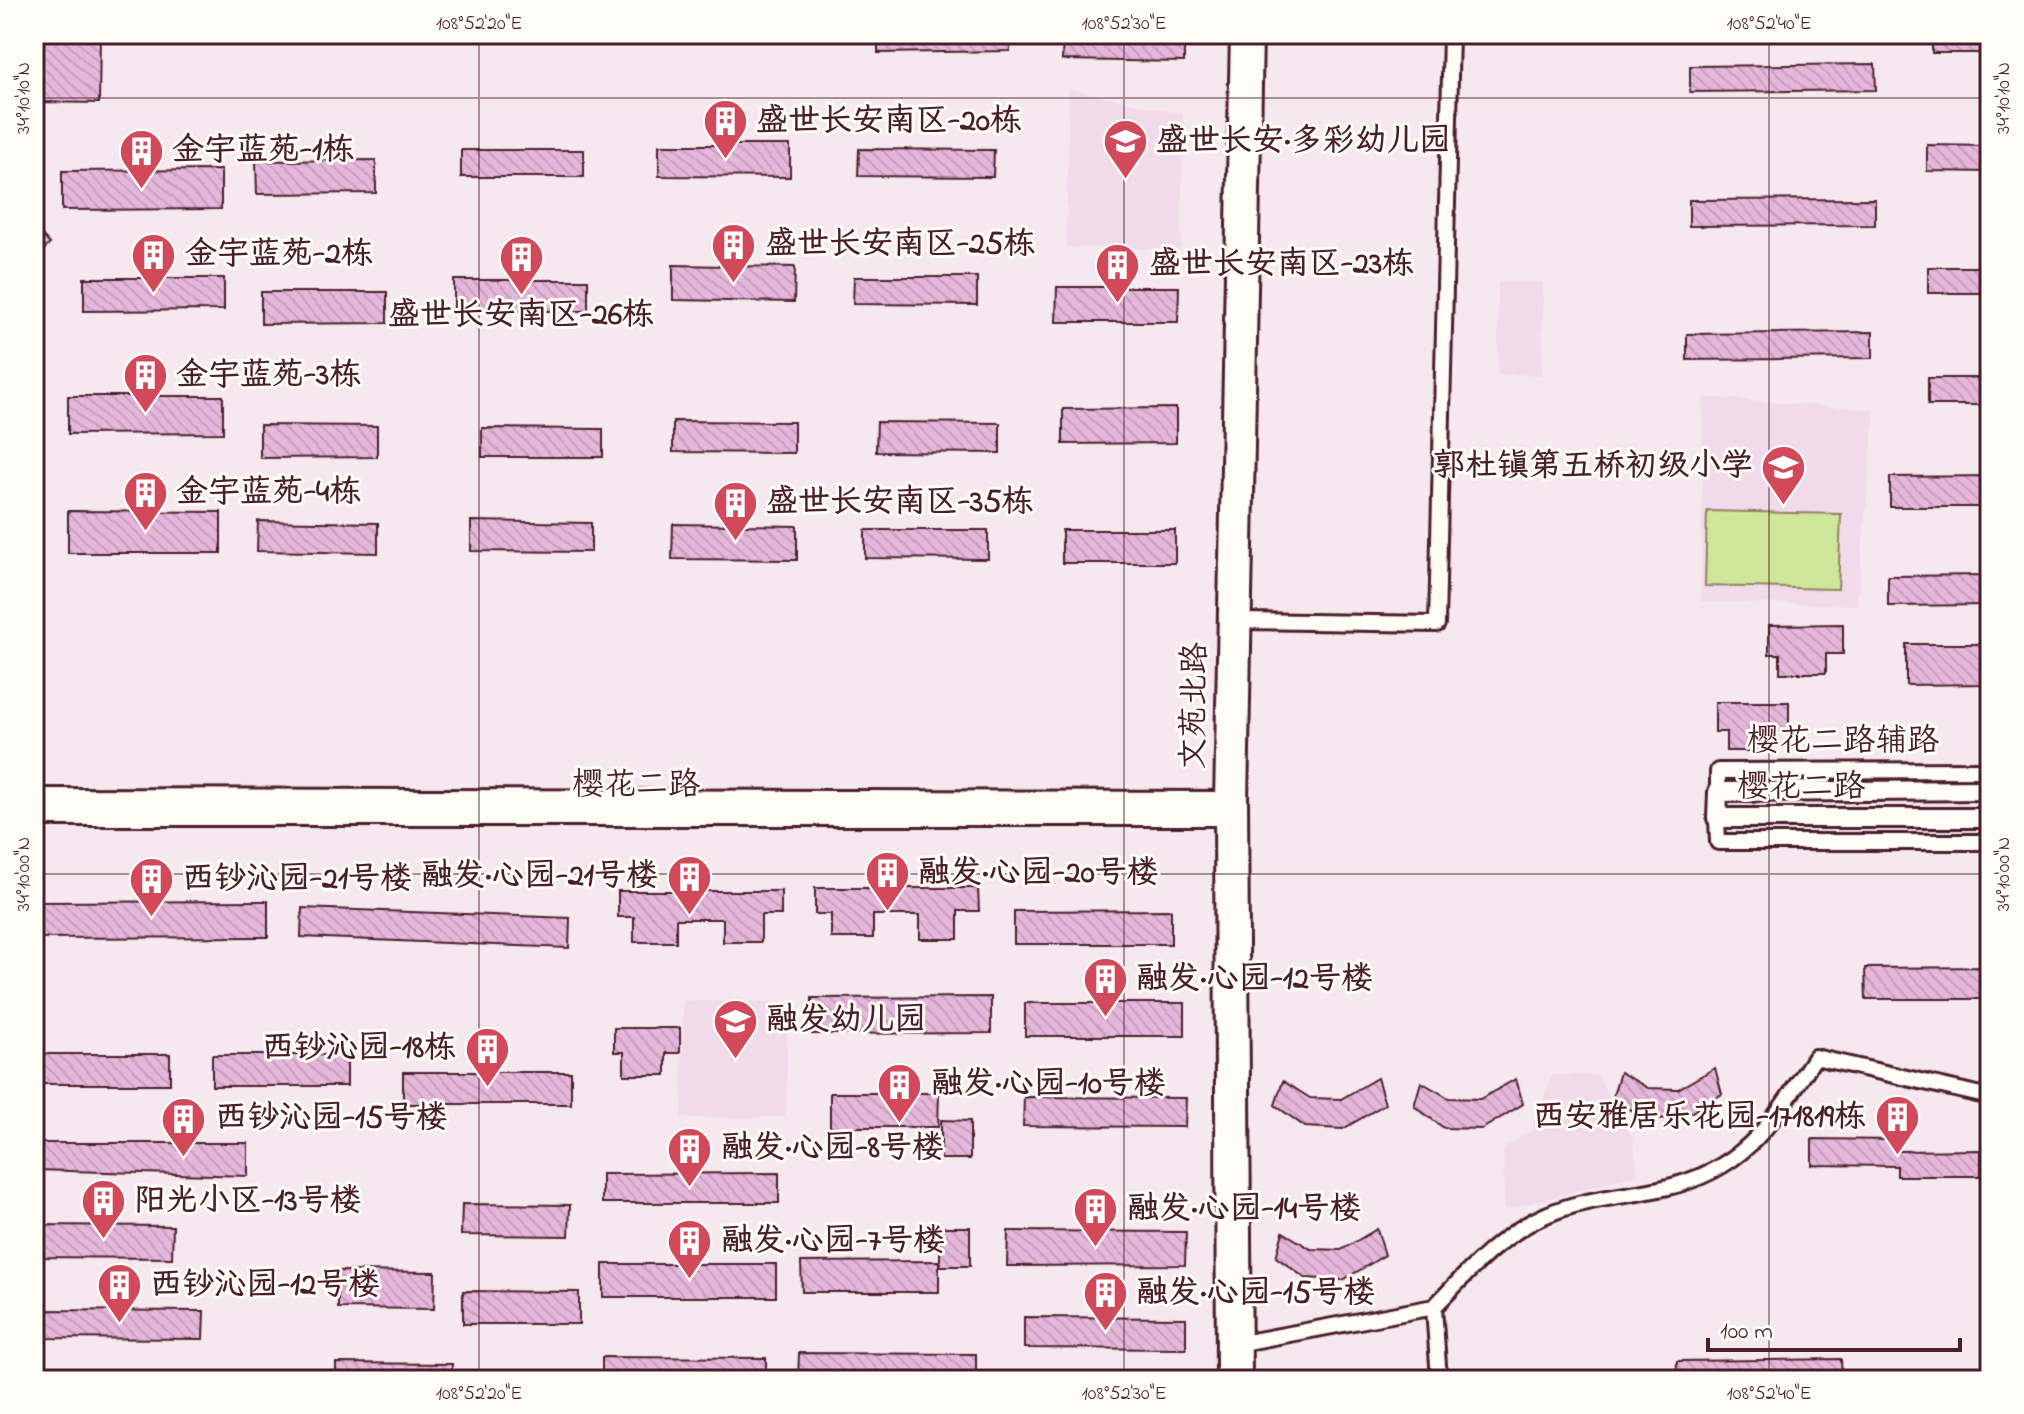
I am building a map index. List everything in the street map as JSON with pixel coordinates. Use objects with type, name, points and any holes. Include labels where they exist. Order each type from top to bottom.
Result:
[{"type":"street","name":"文苑北路","points":[[1226,1380],[1240,34]]},
{"type":"street","name":"文苑北路","points":[[1242,1380],[1231,809],[1241,621],[1253,34]]},
{"type":"street","points":[[1241,621],[1437,624],[1451,34]]},
{"type":"street","name":"樱花二路辅路","points":[[1718,792],[1718,771],[1990,770]]},
{"type":"street","name":"樱花二路","points":[[1990,790],[1718,792],[1717,818],[1990,818]]},
{"type":"street","name":"樱花二路","points":[[34,798],[1231,809]]},
{"type":"street","name":"樱花二路","points":[[34,816],[1231,809]]},
{"type":"street","points":[[1717,818],[1718,842],[1990,842]]},
{"type":"street","points":[[1242,1343],[1434,1307],[1508,1236],[1545,1215],[1588,1201],[1664,1188],[1692,1180],[1724,1165],[1759,1138],[1815,1057],[1990,1097]]},
{"type":"street","points":[[1434,1307],[1439,1380]]},
{"type":"shaded area","name":"盛世长安·多彩幼儿园","points":[[1069,89],[1183,114],[1181,249],[1066,247]]},
{"type":"shaded area","points":[[1498,282],[1543,283],[1542,375],[1498,374]]},
{"type":"shaded area","name":"郭杜镇第五桥初级小学","points":[[1703,397],[1875,410],[1857,605],[1701,602]]},
{"type":"shaded area","name":"融发幼儿园","points":[[683,1001],[788,1002],[786,1117],[682,1118]]},
{"type":"shaded area","points":[[1552,1075],[1597,1075],[1633,1138],[1638,1174],[1505,1210],[1503,1149],[1532,1130]]},
{"type":"green space","points":[[1707,511],[1841,514],[1838,589],[1705,586]]},
{"type":"building","points":[[34,34],[100,34],[99,103],[34,102]]},
{"type":"building","points":[[878,34],[1010,34],[1010,51],[878,53]]},
{"type":"building","points":[[1063,34],[1184,34],[1184,62],[1062,60]]},
{"type":"building","points":[[1932,34],[1990,34],[1990,53],[1932,53]]},
{"type":"building","points":[[1875,64],[1876,90],[1690,92],[1690,66]]},
{"type":"building","name":"盛世长安南区-20栋","points":[[659,145],[790,145],[790,177],[659,176]]},
{"type":"building","points":[[1927,145],[1990,146],[1990,172],[1927,171]]},
{"type":"building","points":[[859,149],[994,150],[993,177],[858,176]]},
{"type":"building","points":[[461,150],[584,150],[584,177],[461,177]]},
{"type":"building","points":[[376,160],[376,193],[257,194],[256,161]]},
{"type":"building","name":"金宇蓝苑-1栋","points":[[221,170],[221,209],[62,210],[62,171]]},
{"type":"building","points":[[1875,199],[1875,225],[1689,226],[1689,200]]},
{"type":"building","points":[[34,226],[50,244],[34,258]]},
{"type":"building","name":"盛世长安南区-25栋","points":[[673,265],[795,267],[794,302],[673,300]]},
{"type":"building","points":[[1928,267],[1990,267],[1990,293],[1928,293]]},
{"type":"building","points":[[854,277],[977,277],[977,305],[853,304]]},
{"type":"building","name":"金宇蓝苑-2栋","points":[[84,278],[224,278],[224,310],[84,311]]},
{"type":"building","name":"盛世长安南区-26栋","points":[[454,280],[588,280],[588,311],[454,311]]},
{"type":"building","name":"盛世长安南区-23栋","points":[[1057,287],[1179,287],[1178,322],[1056,322]]},
{"type":"building","points":[[261,292],[387,292],[387,323],[261,324]]},
{"type":"building","points":[[1873,332],[1873,358],[1687,360],[1687,334]]},
{"type":"building","points":[[1928,378],[1990,378],[1990,405],[1928,405]]},
{"type":"building","name":"金宇蓝苑-3栋","points":[[68,396],[223,396],[223,433],[68,434]]},
{"type":"building","points":[[1176,408],[1176,443],[1063,444],[1063,409]]},
{"type":"building","points":[[673,421],[794,422],[794,453],[673,452]]},
{"type":"building","points":[[877,422],[1000,423],[1000,453],[876,452]]},
{"type":"building","points":[[260,425],[377,426],[377,457],[260,458]]},
{"type":"building","points":[[482,428],[603,429],[603,457],[482,457]]},
{"type":"building","points":[[1990,476],[1990,507],[1890,507],[1890,477]]},
{"type":"building","name":"金宇蓝苑-4栋","points":[[68,511],[221,512],[221,553],[68,553]]},
{"type":"building","points":[[258,521],[378,523],[378,553],[257,551]]},
{"type":"building","points":[[471,521],[591,523],[591,552],[471,551]]},
{"type":"building","name":"盛世长安南区-35栋","points":[[673,524],[797,526],[797,560],[672,559]]},
{"type":"building","points":[[865,530],[988,530],[988,559],[865,558]]},
{"type":"building","points":[[1062,530],[1175,530],[1175,563],[1062,563]]},
{"type":"building","points":[[1990,575],[1990,605],[1888,606],[1888,576]]},
{"type":"building","points":[[1843,624],[1843,654],[1826,654],[1826,673],[1780,673],[1780,654],[1769,654],[1769,625]]},
{"type":"building","points":[[1906,644],[1990,644],[1990,684],[1906,685]]},
{"type":"building","points":[[1715,702],[1789,702],[1789,731],[1772,731],[1772,751],[1726,751],[1726,732],[1715,732]]},
{"type":"building","name":"融发·心园-20号楼","points":[[815,888],[978,888],[979,911],[958,911],[958,939],[920,939],[920,915],[873,915],[873,938],[831,938],[831,914],[815,914]]},
{"type":"building","name":"融发·心园-21号楼","points":[[618,891],[781,891],[781,915],[761,915],[761,942],[723,942],[723,919],[676,919],[676,942],[634,942],[634,917],[618,917]]},
{"type":"building","name":"西钞沁园-21号楼","points":[[268,901],[268,937],[34,938],[34,902]]},
{"type":"building","points":[[302,908],[570,918],[569,948],[301,937]]},
{"type":"building","points":[[1171,910],[1171,944],[1014,944],[1014,911]]},
{"type":"building","points":[[1990,967],[1990,999],[1866,999],[1865,968]]},
{"type":"building","points":[[991,997],[991,1033],[812,1034],[812,998]]},
{"type":"building","name":"融发·心园-12号楼","points":[[1025,1003],[1185,1003],[1185,1036],[1025,1036]]},
{"type":"building","points":[[614,1028],[680,1028],[680,1053],[666,1053],[666,1075],[624,1075],[624,1052],[614,1052]]},
{"type":"building","points":[[34,1054],[170,1054],[170,1084],[34,1084]]},
{"type":"building","points":[[212,1055],[347,1055],[347,1086],[212,1086]]},
{"type":"building","points":[[1715,1068],[1722,1094],[1680,1119],[1642,1118],[1613,1096],[1620,1072],[1648,1088],[1678,1089]]},
{"type":"building","name":"西钞沁园-18栋","points":[[403,1072],[571,1072],[571,1104],[403,1104]]},
{"type":"building","points":[[1377,1078],[1385,1104],[1343,1129],[1305,1127],[1275,1105],[1283,1081],[1310,1098],[1341,1099]]},
{"type":"building","points":[[1516,1079],[1523,1104],[1482,1129],[1444,1128],[1414,1106],[1421,1082],[1449,1098],[1480,1099]]},
{"type":"building","name":"融发·心园-10号楼","points":[[830,1093],[939,1093],[938,1127],[830,1127]]},
{"type":"building","points":[[1024,1097],[1186,1098],[1185,1127],[1023,1126]]},
{"type":"building","points":[[941,1120],[970,1121],[970,1159],[941,1159]]},
{"type":"building","name":"西安雅居乐花园-171819栋","points":[[1812,1139],[1897,1140],[1897,1151],[1981,1150],[1981,1176],[1897,1176],[1897,1166],[1812,1165]]},
{"type":"building","name":"西钞沁园-15号楼","points":[[34,1143],[248,1143],[248,1176],[34,1170]]},
{"type":"building","name":"融发·心园-8号楼","points":[[779,1173],[779,1203],[602,1203],[602,1174]]},
{"type":"building","points":[[462,1204],[570,1205],[569,1236],[461,1235]]},
{"type":"building","name":"阳光小区-13号楼","points":[[34,1225],[173,1226],[172,1258],[34,1257]]},
{"type":"building","points":[[940,1227],[970,1227],[970,1266],[940,1266]]},
{"type":"building","points":[[1377,1229],[1385,1255],[1343,1280],[1305,1278],[1276,1257],[1283,1232],[1311,1249],[1341,1250]]},
{"type":"building","name":"融发·心园-14号楼","points":[[1008,1231],[1186,1232],[1185,1265],[1007,1266]]},
{"type":"building","points":[[939,1261],[939,1292],[802,1292],[801,1262]]},
{"type":"building","name":"融发·心园-7号楼","points":[[603,1264],[776,1264],[776,1297],[603,1297]]},
{"type":"building","points":[[338,1271],[435,1272],[434,1309],[338,1308]]},
{"type":"building","points":[[463,1291],[579,1292],[579,1324],[463,1324]]},
{"type":"building","name":"西钞沁园-12号楼","points":[[34,1310],[204,1311],[203,1339],[34,1338]]},
{"type":"building","name":"融发·心园-15号楼","points":[[1024,1317],[1186,1318],[1186,1349],[1024,1348]]},
{"type":"building","points":[[799,1353],[976,1354],[976,1380],[798,1380]]},
{"type":"building","points":[[602,1357],[766,1358],[766,1380],[602,1380]]},
{"type":"building","points":[[1841,1359],[1842,1380],[1676,1380],[1677,1361]]},
{"type":"building","points":[[336,1363],[452,1364],[452,1380],[336,1380]]},
{"type":"place","name":"盛世长安南区-20栋","points":[[725,161]]},
{"type":"place","name":"盛世长安·多彩幼儿园","points":[[1125,181]]},
{"type":"place","name":"金宇蓝苑-1栋","points":[[141,190]]},
{"type":"place","name":"盛世长安南区-25栋","points":[[734,284]]},
{"type":"place","name":"金宇蓝苑-2栋","points":[[154,294]]},
{"type":"place","name":"盛世长安南区-26栋","points":[[521,296]]},
{"type":"place","name":"盛世长安南区-23栋","points":[[1118,304]]},
{"type":"place","name":"金宇蓝苑-3栋","points":[[145,415]]},
{"type":"place","name":"郭杜镇第五桥初级小学","points":[[1784,506]]},
{"type":"place","name":"金宇蓝苑-4栋","points":[[145,532]]},
{"type":"place","name":"盛世长安南区-35栋","points":[[735,542]]},
{"type":"place","name":"融发·心园-20号楼","points":[[887,913]]},
{"type":"place","name":"融发·心园-21号楼","points":[[689,916]]},
{"type":"place","name":"西钞沁园-21号楼","points":[[151,919]]},
{"type":"place","name":"融发·心园-12号楼","points":[[1105,1019]]},
{"type":"place","name":"融发幼儿园","points":[[735,1060]]},
{"type":"place","name":"西钞沁园-18栋","points":[[487,1088]]},
{"type":"place","name":"融发·心园-10号楼","points":[[900,1124]]},
{"type":"place","name":"西安雅居乐花园-171819栋","points":[[1897,1157]]},
{"type":"place","name":"西钞沁园-15号楼","points":[[184,1158]]},
{"type":"place","name":"融发·心园-8号楼","points":[[690,1188]]},
{"type":"place","name":"阳光小区-13号楼","points":[[103,1241]]},
{"type":"place","name":"融发·心园-14号楼","points":[[1096,1249]]},
{"type":"place","name":"融发·心园-7号楼","points":[[690,1281]]},
{"type":"place","name":"西钞沁园-12号楼","points":[[119,1325]]},
{"type":"place","name":"融发·心园-15号楼","points":[[1105,1333]]}]
